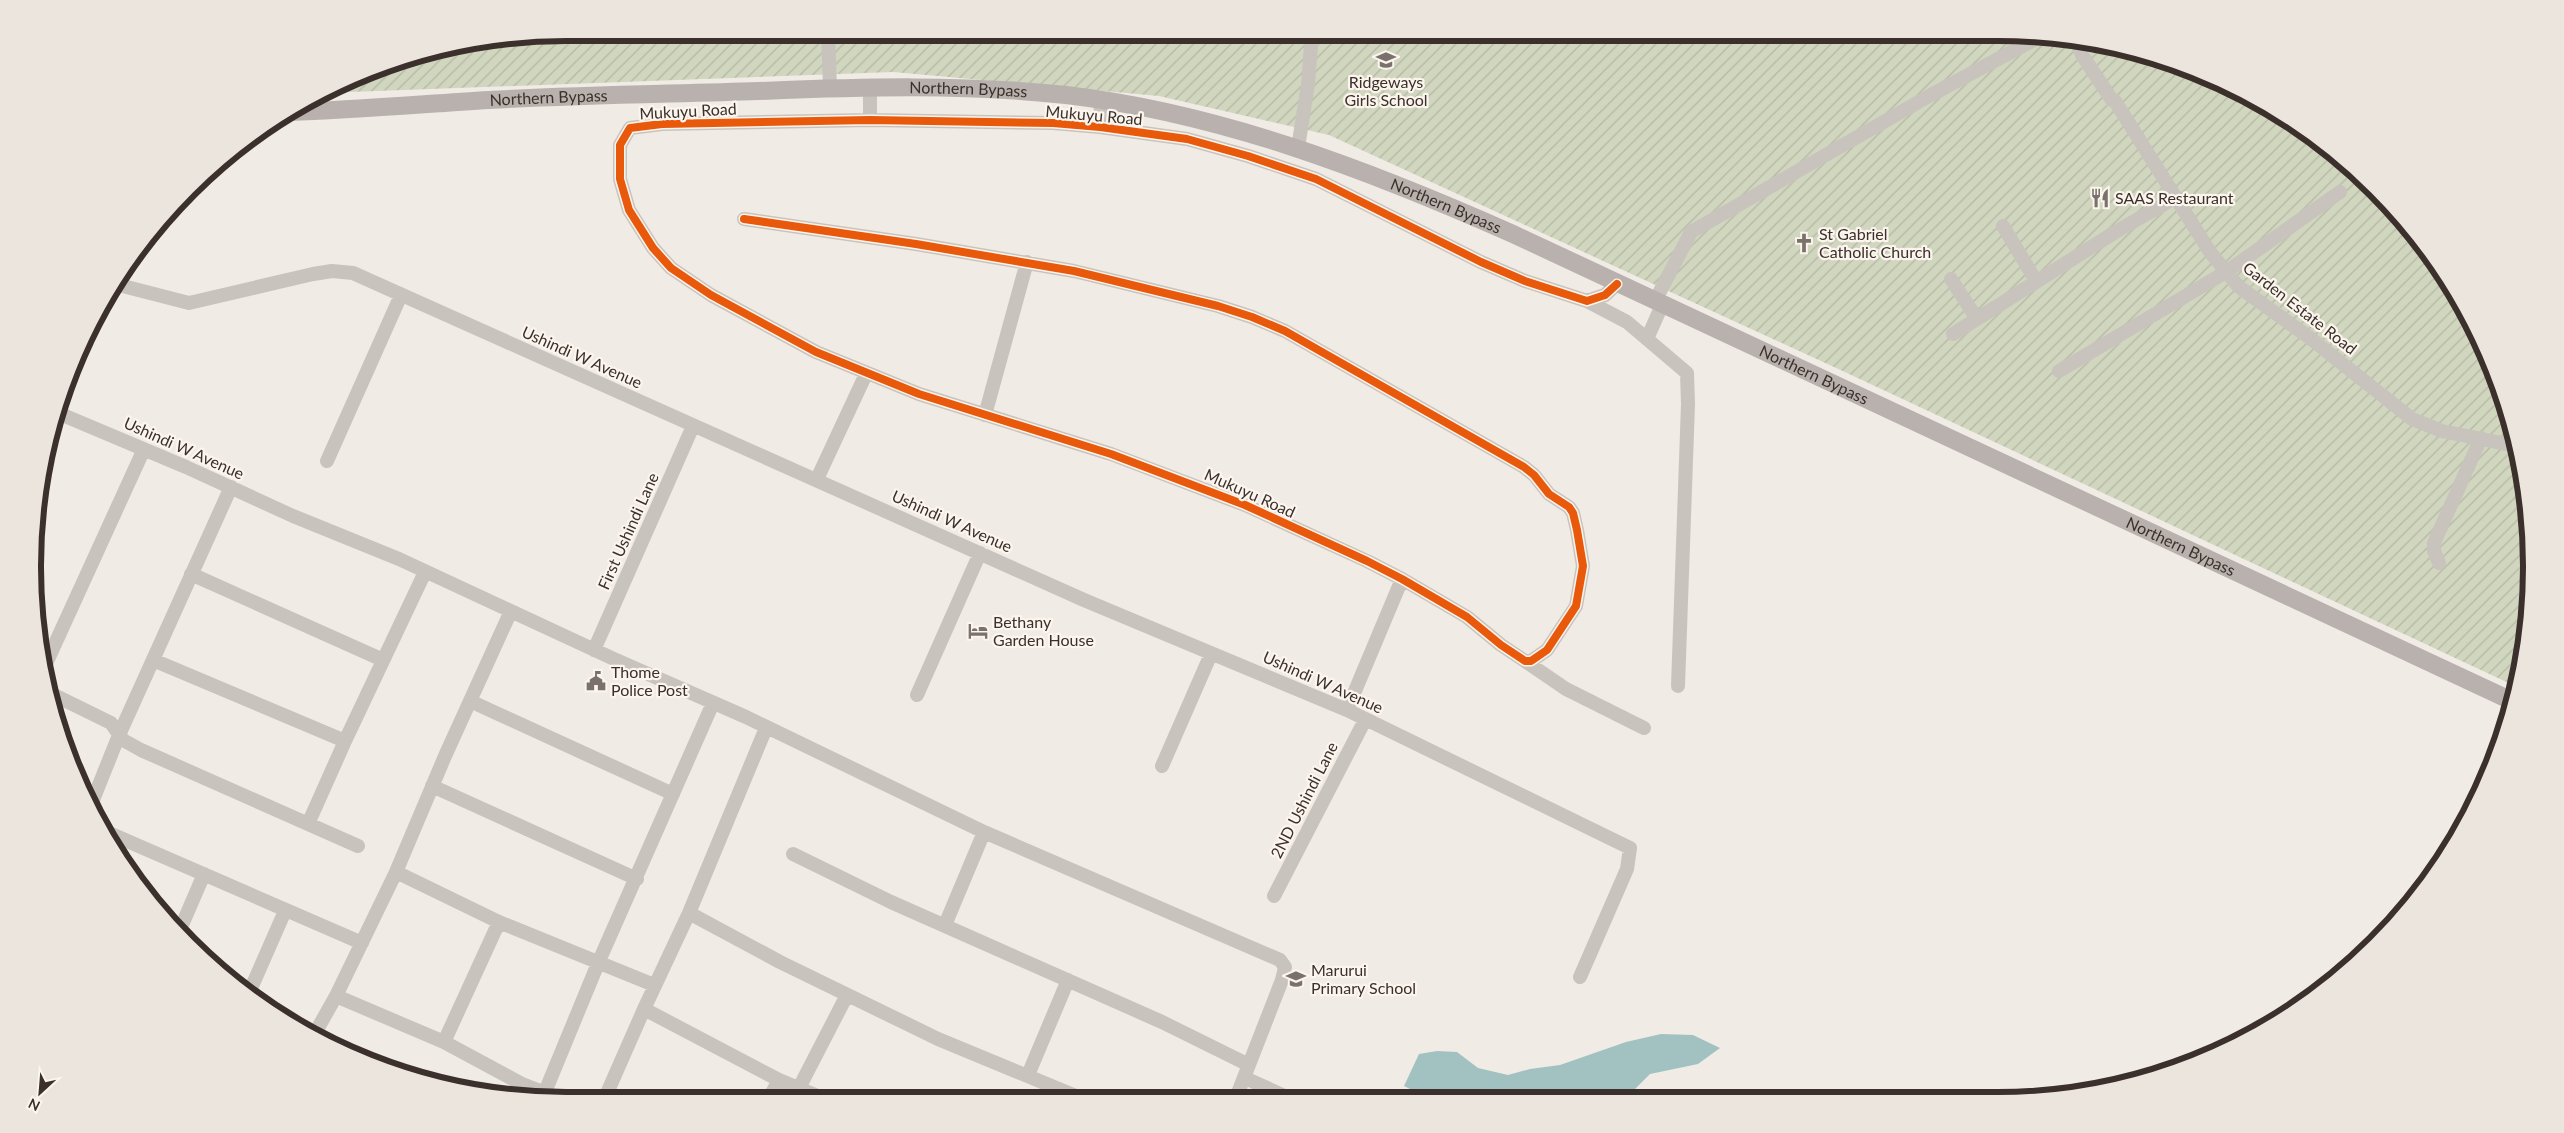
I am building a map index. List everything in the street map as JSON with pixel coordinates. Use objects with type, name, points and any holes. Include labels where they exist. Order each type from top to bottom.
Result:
[{"type":"main road","name":"Northern Bypass","points":[[306,111],[490,100],[830,88],[995,89],[1101,101],[1211,123],[1298,148],[1488,223],[2051,484],[2506,698]]},
{"type":"street","points":[[828,41],[830,88]]},
{"type":"street","points":[[1298,148],[1307,93],[1311,41]]},
{"type":"street","points":[[1647,339],[1659,303],[1684,242],[1691,232],[1929,96],[2028,42]]},
{"type":"street","name":"Garden Estate Road","points":[[2081,48],[2091,69],[2115,101],[2175,198],[2226,272],[2250,296],[2310,338],[2412,419],[2442,432],[2508,444]]},
{"type":"street","points":[[870,88],[870,120]]},
{"type":"street","points":[[1100,127],[1101,101]]},
{"type":"street","name":"Mukuyu Road","points":[[1644,728],[1566,689],[1489,636],[1467,617],[1402,579],[1245,505],[1188,481],[1081,444],[985,415],[866,374],[795,342],[711,294],[671,268],[653,248],[629,210],[620,179],[620,144],[626,132],[641,125],[870,120],[1053,123],[1100,127],[1204,143],[1316,179],[1500,271],[1587,300],[1627,322],[1684,369],[1688,382],[1678,686]]},
{"type":"street","points":[[1316,179],[1322,158]]},
{"type":"street","points":[[2058,371],[2226,272],[2340,192]]},
{"type":"street","points":[[1953,334],[2117,231],[2175,198]]},
{"type":"street","points":[[744,220],[1027,262],[1200,301],[1252,317],[1285,331],[1469,434],[1534,475],[1546,492],[1569,507],[1573,514],[1583,566],[1579,598],[1567,622],[1547,650],[1531,661],[1525,661]]},
{"type":"street","points":[[2003,226],[2036,281]]},
{"type":"street","points":[[985,415],[1027,262]]},
{"type":"street","name":"Ushindi W Avenue","points":[[123,286],[189,303],[313,274],[344,272],[363,277],[693,426],[817,479],[980,554],[1346,710],[1630,848],[1627,869],[1580,977]]},
{"type":"street","points":[[1951,279],[1977,319]]},
{"type":"street","points":[[1587,300],[1605,295],[1618,284]]},
{"type":"street","points":[[327,461],[401,295]]},
{"type":"street","points":[[817,479],[866,374]]},
{"type":"street","name":"Ushindi W Avenue","points":[[63,418],[232,487],[294,516],[425,572],[713,703],[984,832],[1196,922],[1283,963],[1282,980],[1239,1092]]},
{"type":"street","name":"First Ushindi Lane","points":[[594,650],[693,426]]},
{"type":"street","points":[[2439,563],[2434,551],[2434,543],[2481,438]]},
{"type":"street","points":[[49,657],[144,450]]},
{"type":"street","points":[[93,796],[191,574],[232,487]]},
{"type":"street","points":[[917,695],[980,554]]},
{"type":"street","points":[[308,824],[425,572]]},
{"type":"street","points":[[191,574],[383,660]]},
{"type":"street","points":[[1346,710],[1402,579]]},
{"type":"street","points":[[318,1029],[336,996],[396,872],[432,786],[511,611]]},
{"type":"street","points":[[1162,766],[1211,654]]},
{"type":"street","points":[[153,660],[345,741]]},
{"type":"street","points":[[58,697],[111,723],[119,735],[141,750],[358,846]]},
{"type":"street","points":[[470,701],[672,794]]},
{"type":"street","points":[[545,1091],[599,961],[713,703]]},
{"type":"street","name":"2ND Ushindi Lane","points":[[1274,896],[1365,720]]},
{"type":"street","points":[[608,1092],[654,985],[689,913],[766,728]]},
{"type":"street","points":[[432,786],[637,878]]},
{"type":"street","points":[[945,926],[984,832]]},
{"type":"street","points":[[117,836],[362,943]]},
{"type":"street","points":[[792,854],[890,902],[1200,1039],[1279,1092]]},
{"type":"street","points":[[396,872],[499,922],[599,961],[654,985]]},
{"type":"street","points":[[182,924],[204,874]]},
{"type":"street","points":[[252,986],[285,911]]},
{"type":"street","points":[[689,913],[847,995],[963,1050],[1068,1092]]},
{"type":"street","points":[[444,1042],[499,922]]},
{"type":"street","points":[[1028,1075],[1068,980]]},
{"type":"street","points":[[798,1088],[847,995]]},
{"type":"street","points":[[336,996],[444,1042],[504,1075],[543,1091]]},
{"type":"street","points":[[644,1009],[779,1080],[808,1092]]},
{"type":"street","points":[[772,1092],[779,1080]]},
{"type":"green space","points":[[566,41],[1997,41],[2032,42],[2066,46],[2100,51],[2133,59],[2199,81],[2230,95],[2289,130],[2317,150],[2369,195],[2392,220],[2434,275],[2452,304],[2469,334],[2483,365],[2505,431],[2513,464],[2522,532],[2523,566],[2522,601],[2510,683],[1847,373],[1329,135],[1159,96],[893,72],[340,92],[398,69],[464,51],[532,42]]},
{"type":"water","points":[[1661,1034],[1693,1035],[1720,1048],[1698,1064],[1650,1074],[1633,1091],[1629,1092],[1416,1092],[1404,1086],[1419,1054],[1437,1051],[1457,1052],[1478,1068],[1508,1075],[1530,1069],[1560,1065],[1626,1042]]},
{"type":"cycle path","points":[[744,219],[916,244],[1074,271],[1218,306],[1252,317],[1285,331],[1524,467],[1534,475],[1549,494],[1569,507],[1573,513],[1583,566],[1576,606],[1547,650],[1531,661],[1525,661],[1501,645],[1467,617],[1402,579],[1245,505],[1111,454],[919,394],[816,352],[711,295],[671,268],[653,248],[629,210],[620,179],[620,145],[630,128],[662,124],[870,120],[1053,123],[1100,127],[1187,139],[1248,156],[1316,179],[1481,262],[1525,281],[1587,301],[1605,295],[1617,284]]},
{"type":"place","name":"Ridgeways Girls School","points":[[1386,60]]},
{"type":"place","name":"SAAS Restaurant","points":[[2100,198]]},
{"type":"place","name":"St Gabriel Catholic Church","points":[[1804,243]]},
{"type":"place","name":"Bethany Garden House","points":[[978,631]]},
{"type":"place","name":"Thome Police Post","points":[[596,681]]},
{"type":"place","name":"Marurui Primary School","points":[[1296,979]]}]
